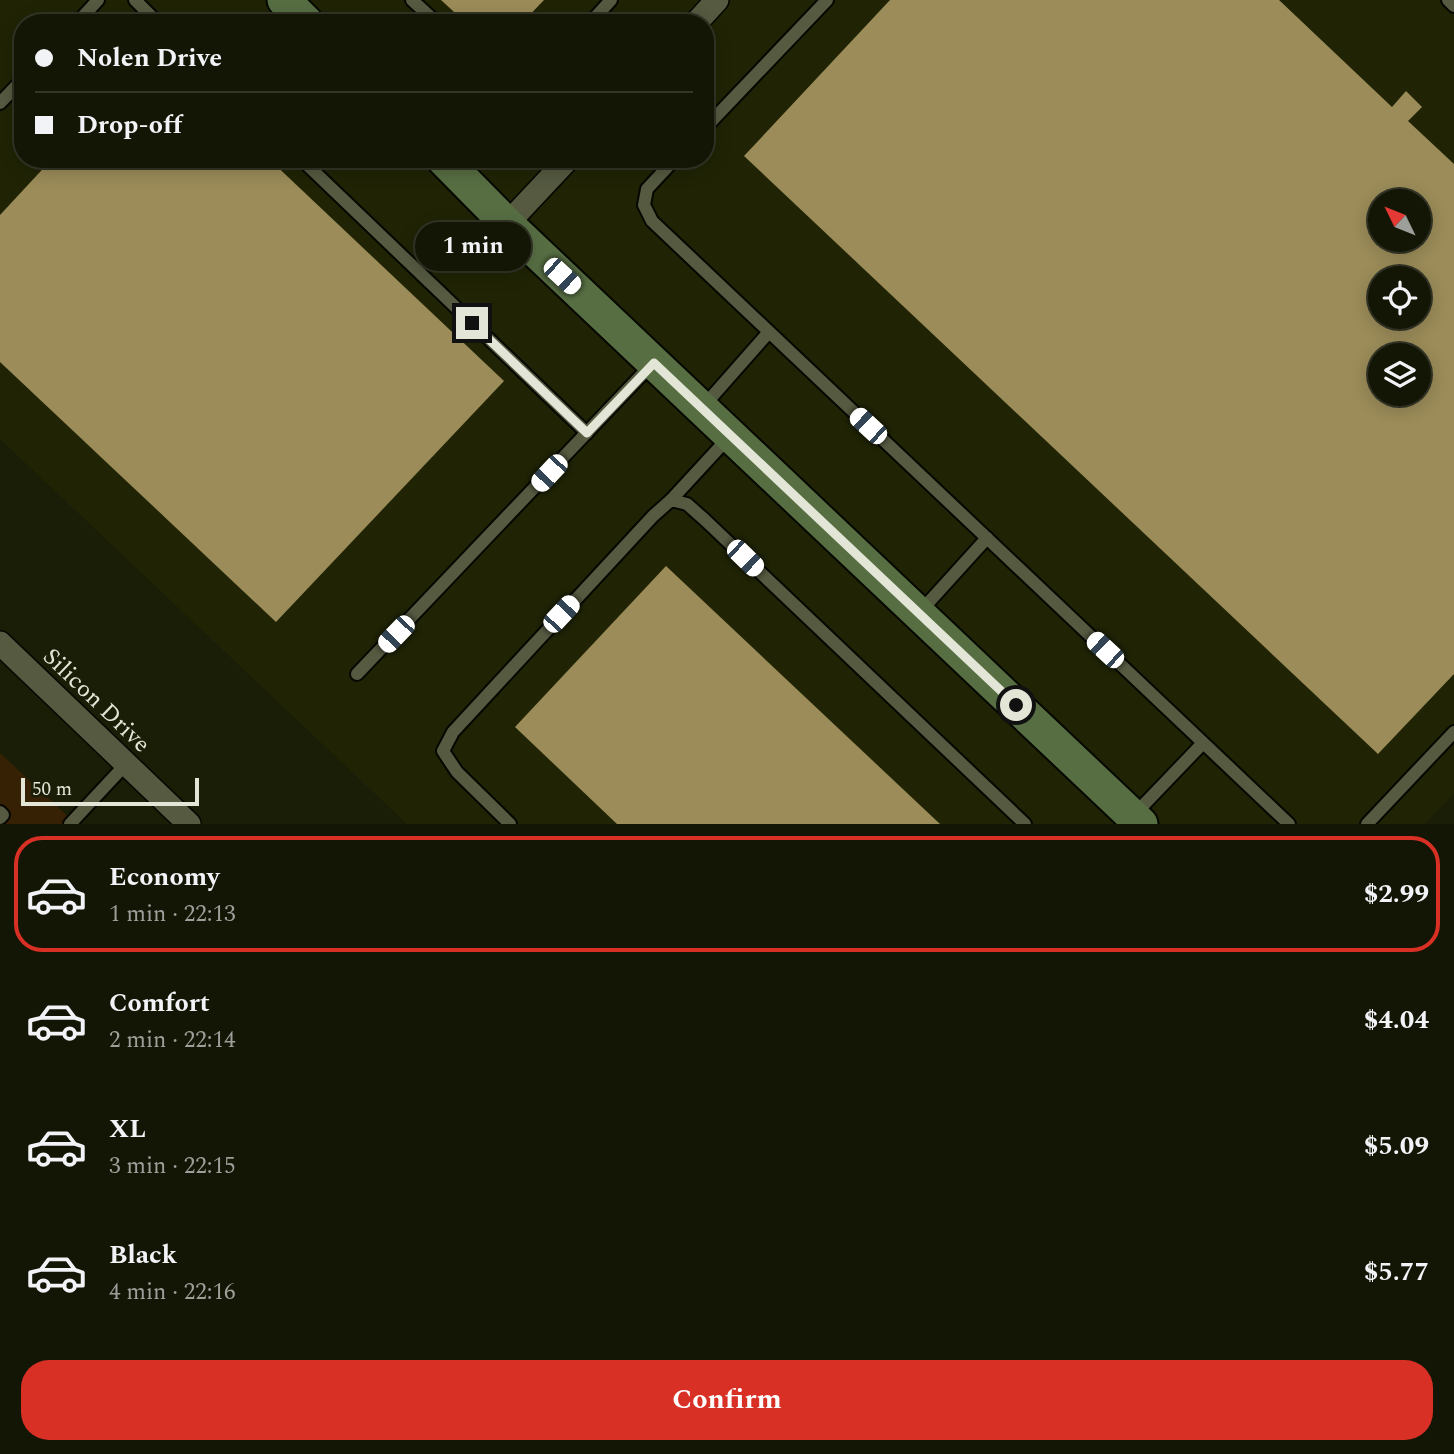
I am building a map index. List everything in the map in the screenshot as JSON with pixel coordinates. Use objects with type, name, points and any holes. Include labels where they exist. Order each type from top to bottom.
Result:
[{"type":"street","points":[[284,0],[298,14]]},
{"type":"street","points":[[704,14],[717,0]]},
{"type":"street","points":[[452,168],[507,224],[1137,820]]},
{"type":"street","points":[[507,224],[560,168]]},
{"type":"street","name":"Silicon Drive","points":[[0,643],[189,824]]},
{"type":"lane","points":[[85,14],[98,0]]},
{"type":"lane","points":[[135,0],[149,14]]},
{"type":"lane","points":[[412,0],[427,14]]},
{"type":"lane","points":[[598,14],[611,0]]},
{"type":"lane","points":[[714,119],[827,0]]},
{"type":"lane","points":[[1448,0],[1454,6]]},
{"type":"lane","points":[[0,103],[14,88]]},
{"type":"lane","points":[[310,168],[587,433]]},
{"type":"lane","points":[[667,168],[647,189],[644,205],[652,221],[1289,824]]},
{"type":"lane","points":[[702,408],[769,332]]},
{"type":"lane","points":[[357,674],[654,363]]},
{"type":"lane","points":[[510,824],[457,772],[443,751],[453,732],[731,435]]},
{"type":"lane","points":[[671,500],[687,504],[705,520],[1025,824]]},
{"type":"lane","points":[[918,613],[987,538]]},
{"type":"lane","points":[[1367,824],[1454,732]]},
{"type":"lane","points":[[1137,820],[1203,743]]},
{"type":"lane","points":[[69,824],[126,764]]},
{"type":"lane","points":[[0,812],[3,815],[0,818]]},
{"type":"shaded area","points":[[0,0],[1454,0],[1454,793],[1425,824],[407,824],[0,439]]},
{"type":"shaded area","points":[[0,753],[76,824],[0,824]]},
{"type":"building","points":[[441,0],[544,0],[531,14],[456,14]]},
{"type":"building","points":[[890,0],[1279,0],[1392,107],[1406,91],[1422,107],[1408,121],[1454,164],[1454,674],[1378,754],[744,156]]},
{"type":"building","points":[[44,168],[279,168],[504,381],[276,622],[0,362],[0,215]]},
{"type":"building","points":[[666,566],[940,824],[617,824],[515,727]]},
{"type":"route","points":[[472,323],[587,433],[654,363],[1016,705]]}]
